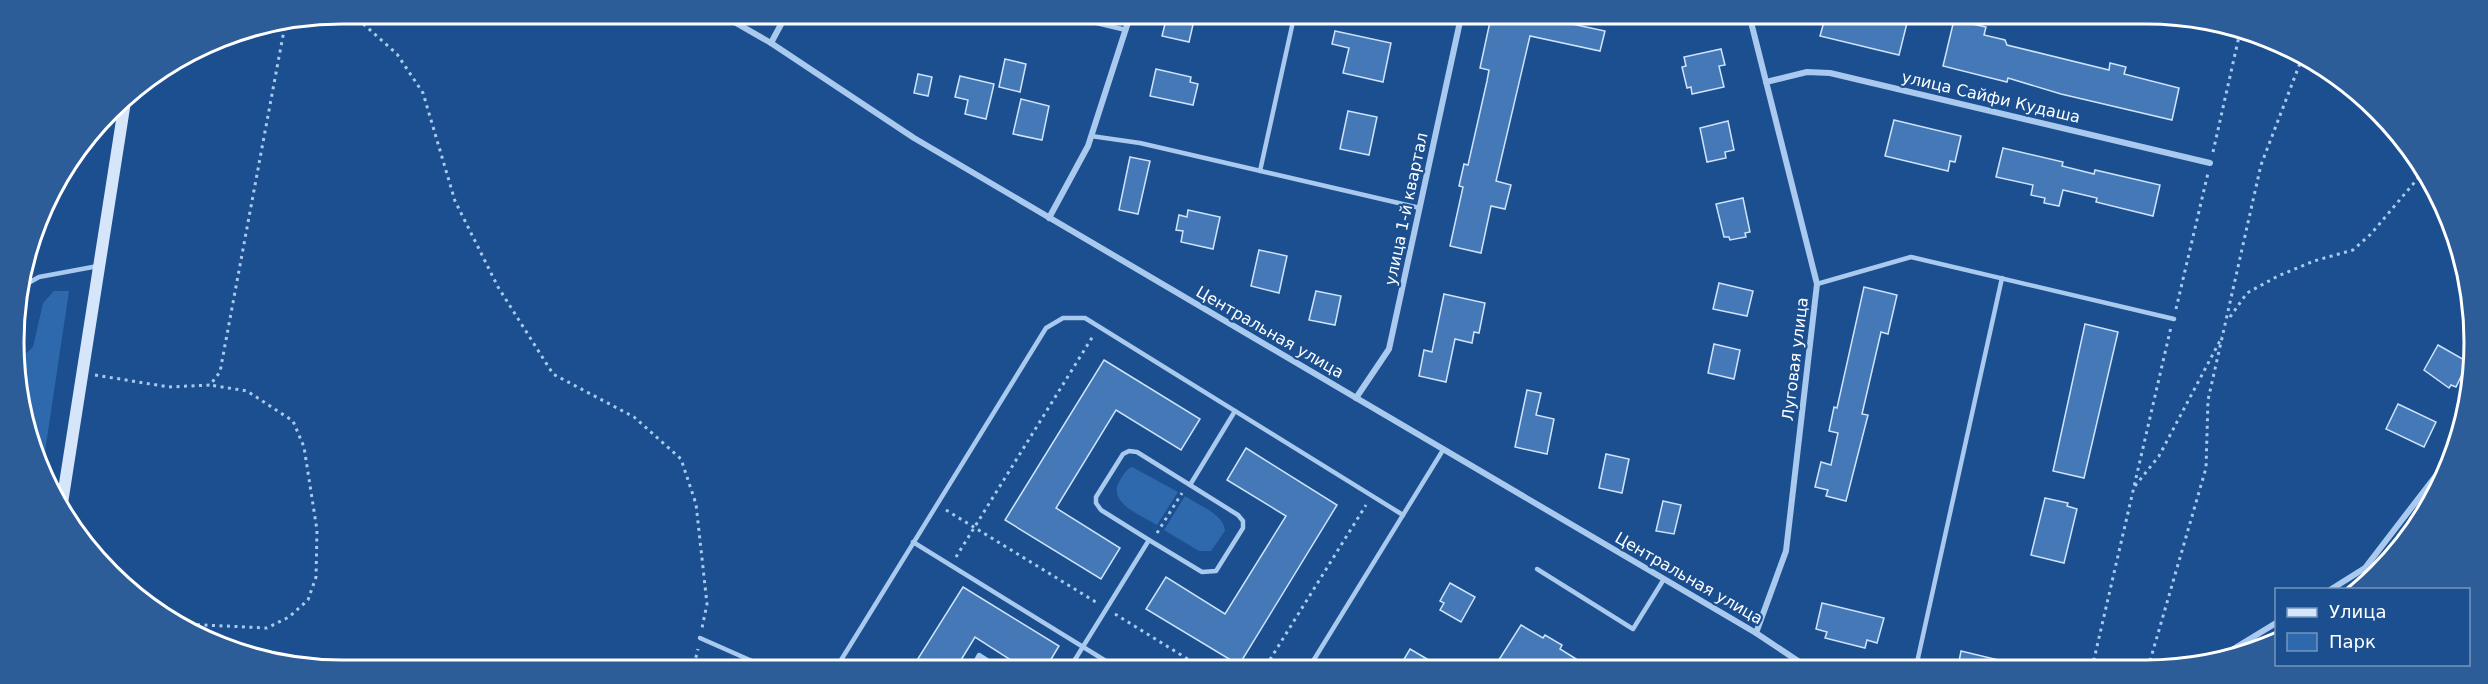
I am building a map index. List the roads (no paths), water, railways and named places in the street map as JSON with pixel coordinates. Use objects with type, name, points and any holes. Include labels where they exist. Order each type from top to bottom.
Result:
[{"type":"main road","points":[[63,494],[123,111]]},
{"type":"street","name":"Центральная улица","points":[[737,24],[914,138],[1756,633],[1796,660]]},
{"type":"street","points":[[771,44],[781,24]]},
{"type":"street","points":[[1049,218],[1091,136],[1128,24]]},
{"type":"street","name":"улица 1-й квартал","points":[[1356,398],[1389,349],[1459,24]]},
{"type":"street","name":"Луговая улица","points":[[1752,24],[1817,284],[1786,551],[1756,633]]},
{"type":"street","name":"улица Сайфи Кудаша","points":[[1766,82],[1807,72],[1830,73],[2210,163]]},
{"type":"street","points":[[2333,588],[2365,568],[2432,481]]},
{"type":"street","points":[[2238,646],[2275,623]]},
{"type":"lane","points":[[1101,24],[1126,30]]},
{"type":"lane","points":[[1260,171],[1292,24]]},
{"type":"lane","points":[[1091,136],[1140,143],[1420,208]]},
{"type":"lane","points":[[1817,284],[1911,256],[2174,319]]},
{"type":"lane","points":[[30,282],[39,277],[98,266]]},
{"type":"lane","points":[[1918,660],[2002,278]]},
{"type":"lane","points":[[840,660],[1046,328],[1063,318],[1073,316],[1085,318],[1403,515]]},
{"type":"lane","points":[[1189,484],[1235,411]]},
{"type":"lane","points":[[1314,660],[1443,450]]},
{"type":"lane","points":[[1129,451],[1137,452],[1238,515],[1243,521],[1243,528],[1216,571],[1210,574],[1202,572],[1151,541],[1101,510],[1096,503],[1096,497],[1123,454],[1129,451]]},
{"type":"lane","points":[[1075,660],[1151,541]]},
{"type":"lane","points":[[913,542],[1104,660]]},
{"type":"lane","points":[[1537,569],[1633,628],[1664,579]]},
{"type":"lane","points":[[700,638],[750,660]]}]
